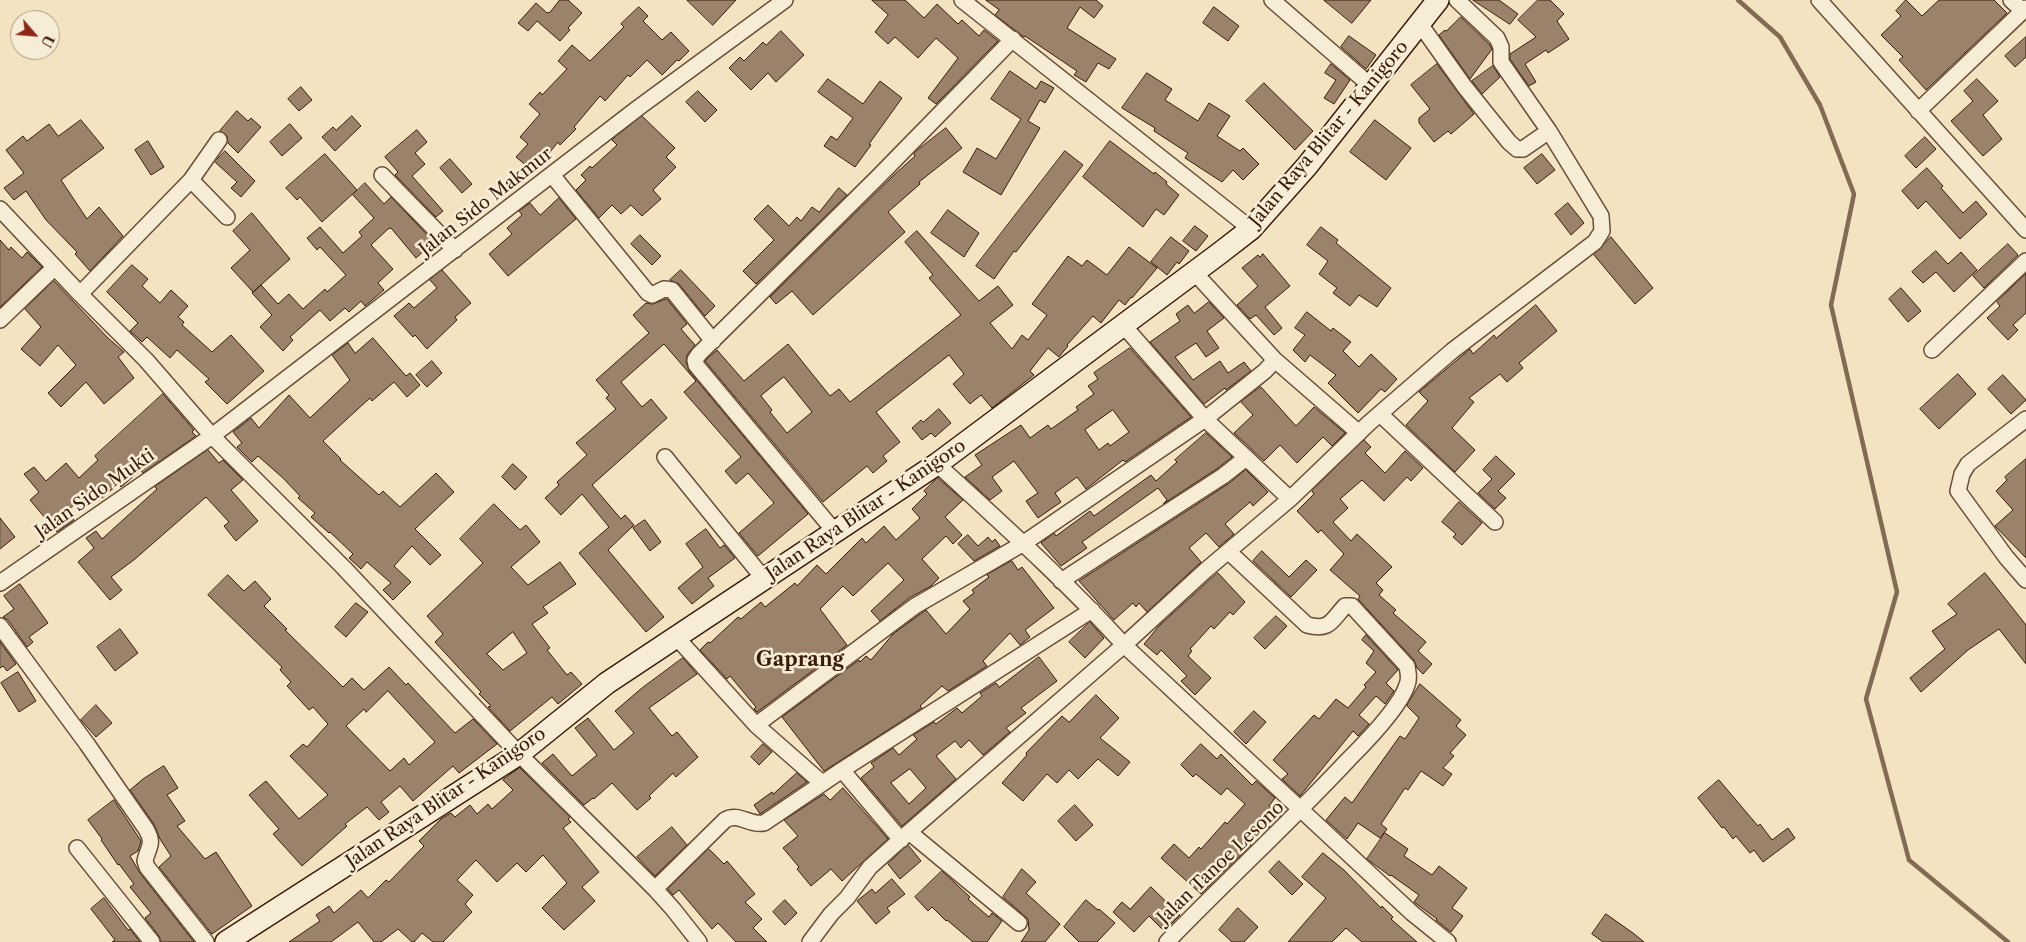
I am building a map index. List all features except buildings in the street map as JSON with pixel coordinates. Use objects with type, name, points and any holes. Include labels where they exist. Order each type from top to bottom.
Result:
[{"type":"main road","name":"Jalan Raya Blitar - Kanigoro","points":[[226,942],[519,754],[607,683],[937,464],[1124,326],[1251,229],[1307,166],[1438,0]]},
{"type":"street","name":"Jalan Sido Makmur","points":[[212,436],[638,108],[785,0]]},
{"type":"street","points":[[962,0],[1251,229]]},
{"type":"street","points":[[1272,0],[1371,86]]},
{"type":"street","points":[[810,942],[870,867],[1124,645],[1206,570],[1290,499],[1359,433],[1452,351],[1595,242],[1602,231],[1601,216],[1549,131],[1501,62],[1501,47],[1497,38],[1457,0]]},
{"type":"street","points":[[1819,0],[2026,230]]},
{"type":"street","points":[[1918,111],[2024,10],[2011,0]]},
{"type":"street","points":[[1420,24],[1464,86],[1508,142],[1517,149],[1523,150],[1549,131]]},
{"type":"street","points":[[835,532],[696,365],[697,357],[913,143],[1013,39]]},
{"type":"street","points":[[80,294],[191,180],[219,140]]},
{"type":"street","points":[[552,175],[648,293],[652,295],[664,289],[672,290],[713,340]]},
{"type":"street","points":[[382,176],[455,250]]},
{"type":"street","points":[[191,180],[227,217]]},
{"type":"street","points":[[0,209],[80,294],[146,360],[212,436],[344,568],[519,754],[655,889],[699,942]]},
{"type":"street","points":[[1932,350],[2026,261]]},
{"type":"street","points":[[0,320],[55,267]]},
{"type":"street","points":[[1194,272],[1275,360],[1359,433]]},
{"type":"street","points":[[1124,326],[1206,419],[1290,499]]},
{"type":"street","points":[[756,725],[915,606],[1024,544],[1206,419],[1265,371],[1275,360]]},
{"type":"street","points":[[1380,414],[1495,522]]},
{"type":"street","points":[[2026,419],[1968,464],[1962,474],[1958,490],[2006,557],[2026,580]]},
{"type":"street","name":"Jalan Sido Mukti","points":[[0,583],[212,436]]},
{"type":"street","points":[[665,457],[764,580]]},
{"type":"street","points":[[1061,581],[1223,476],[1246,458]]},
{"type":"street","points":[[937,464],[1024,544],[1092,610],[1124,645],[1412,913],[1448,942]]},
{"type":"street","name":"Jalan Tanoe Lesono","points":[[1167,942],[1228,880],[1302,810],[1380,726],[1407,686],[1408,673],[1406,666],[1352,606],[1346,606],[1326,626],[1319,628],[1307,625],[1229,552]]},
{"type":"street","points":[[655,889],[725,820],[736,816],[761,824],[1092,610]]},
{"type":"street","points":[[0,626],[87,744],[146,829],[151,838],[151,846],[145,861],[147,867],[206,942]]},
{"type":"street","points":[[677,638],[756,725],[822,784]]},
{"type":"street","points":[[842,770],[905,836],[1019,923]]},
{"type":"street","points":[[77,848],[152,942]]},
{"type":"waterway","points":[[1738,0],[1780,37],[1820,105],[1854,194],[1831,305],[1897,592],[1866,699],[1909,860],[2008,942]]},
{"type":"district","name":"Gaprang","points":[[800,660]]}]
